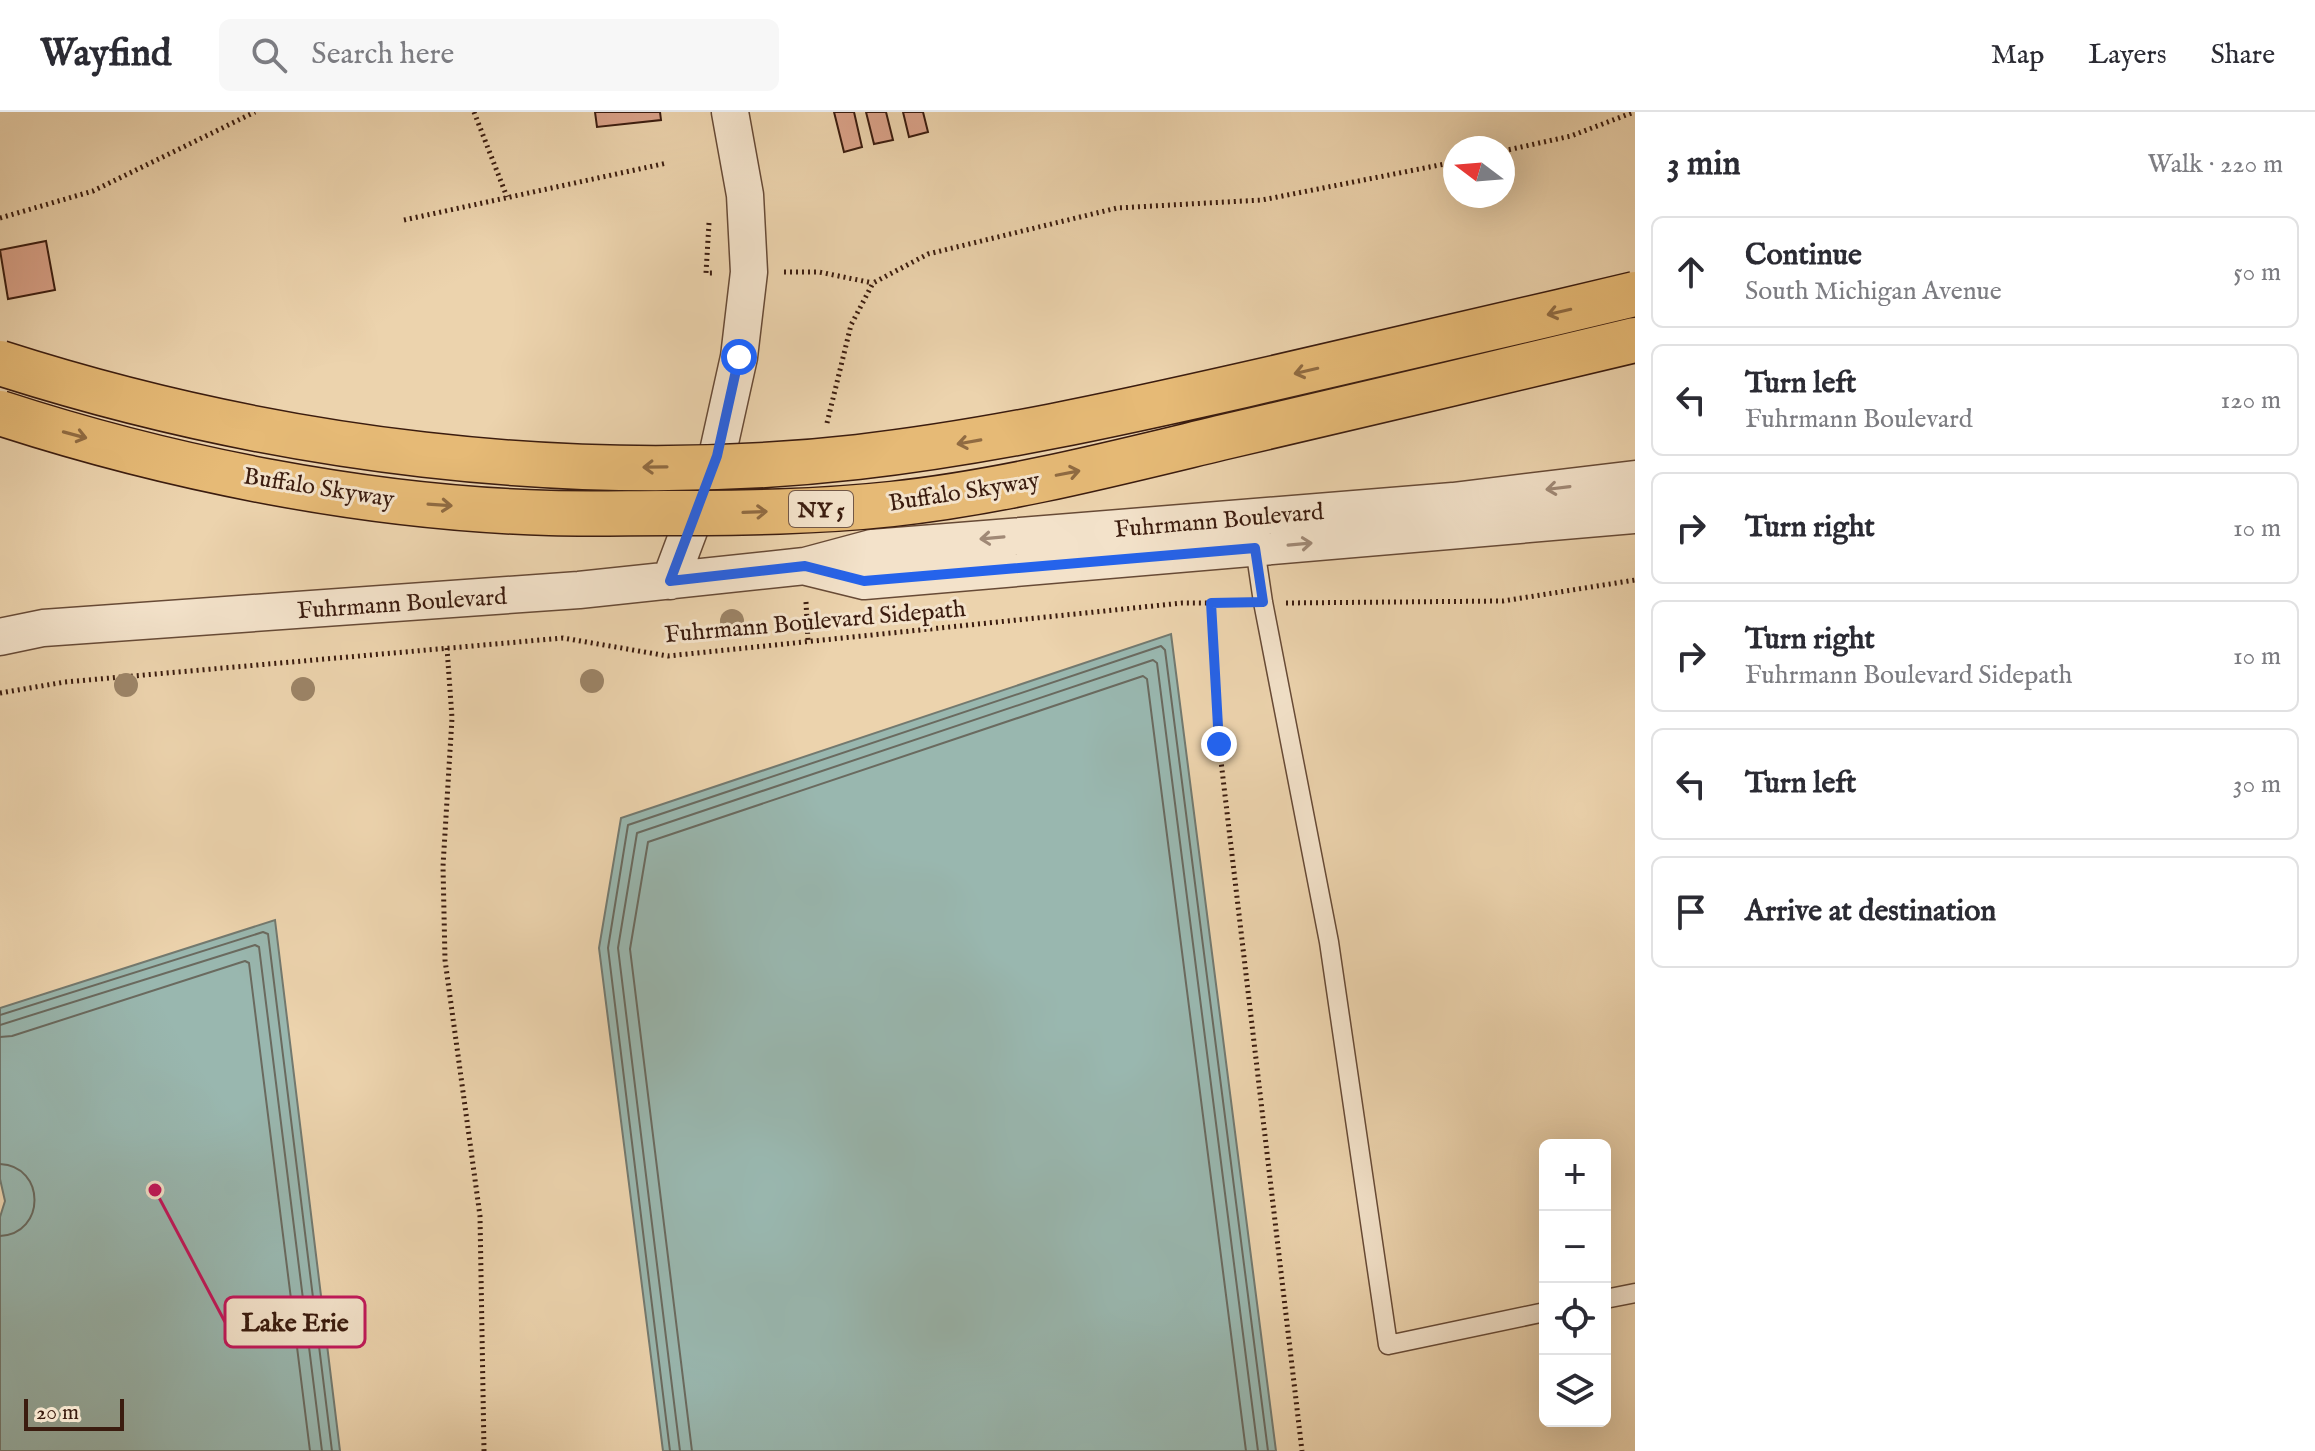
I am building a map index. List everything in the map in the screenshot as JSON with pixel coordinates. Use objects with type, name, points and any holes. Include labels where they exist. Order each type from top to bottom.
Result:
[{"type":"highway","name":"Buffalo Skyway","points":[[0,363],[70,385],[209,420],[348,444],[497,461],[607,467],[756,465],[869,456],[1057,427],[1635,294]]},
{"type":"highway","name":"Buffalo Skyway","points":[[0,413],[171,460],[302,487],[422,503],[547,513],[786,511],[894,504],[1068,473],[1635,340]]},
{"type":"street","points":[[670,581],[717,456],[739,357],[749,272],[745,195],[730,112]]},
{"type":"street","name":"Fuhrmann Boulevard","points":[[0,637],[43,628],[579,590],[805,566],[872,548],[1453,501],[1635,479]]},
{"type":"street","name":"Fuhrmann Boulevard","points":[[805,566],[864,581],[1635,515]]},
{"type":"lane","points":[[1255,548],[1329,942],[1388,1345],[1539,1313]]},
{"type":"lane","points":[[1611,1298],[1635,1293]]},
{"type":"path","points":[[0,218],[93,191],[255,112]]},
{"type":"path","points":[[474,112],[507,197]]},
{"type":"path","points":[[1515,148],[1571,136],[1634,112]]},
{"type":"path","points":[[404,220],[667,163]]},
{"type":"path","points":[[826,426],[851,325],[873,283],[928,254],[1117,208],[1262,200],[1443,164]]},
{"type":"path","points":[[710,217],[706,273],[723,273]]},
{"type":"path","points":[[782,272],[819,272],[873,283]]},
{"type":"path","name":"Fuhrmann Boulevard Sidepath","points":[[0,693],[65,682],[563,638],[668,656],[1182,603],[1503,601],[1635,580]]},
{"type":"path","points":[[806,602],[808,641]]},
{"type":"path","points":[[1211,603],[1219,744],[1302,1451]]},
{"type":"path","points":[[447,648],[452,718],[443,866],[445,960],[480,1216],[484,1451]]},
{"type":"water","points":[[1171,634],[1276,1451],[663,1451],[599,948],[621,818]]},
{"type":"water","points":[[275,920],[340,1451],[0,1451],[0,1217],[5,1201],[0,1179],[0,1008]]},
{"type":"building","points":[[595,112],[660,112],[661,120],[597,127]]},
{"type":"building","points":[[834,112],[854,112],[862,147],[844,152]]},
{"type":"building","points":[[866,112],[886,112],[893,140],[874,144]]},
{"type":"building","points":[[903,112],[923,112],[928,132],[909,137]]},
{"type":"building","points":[[46,241],[55,290],[8,299],[0,250]]},
{"type":"place","name":"Lake Erie","points":[[155,1190]]},
{"type":"route","points":[[739,357],[717,456],[670,581],[805,566],[864,581],[1255,548],[1263,602],[1211,603],[1219,744]]}]
